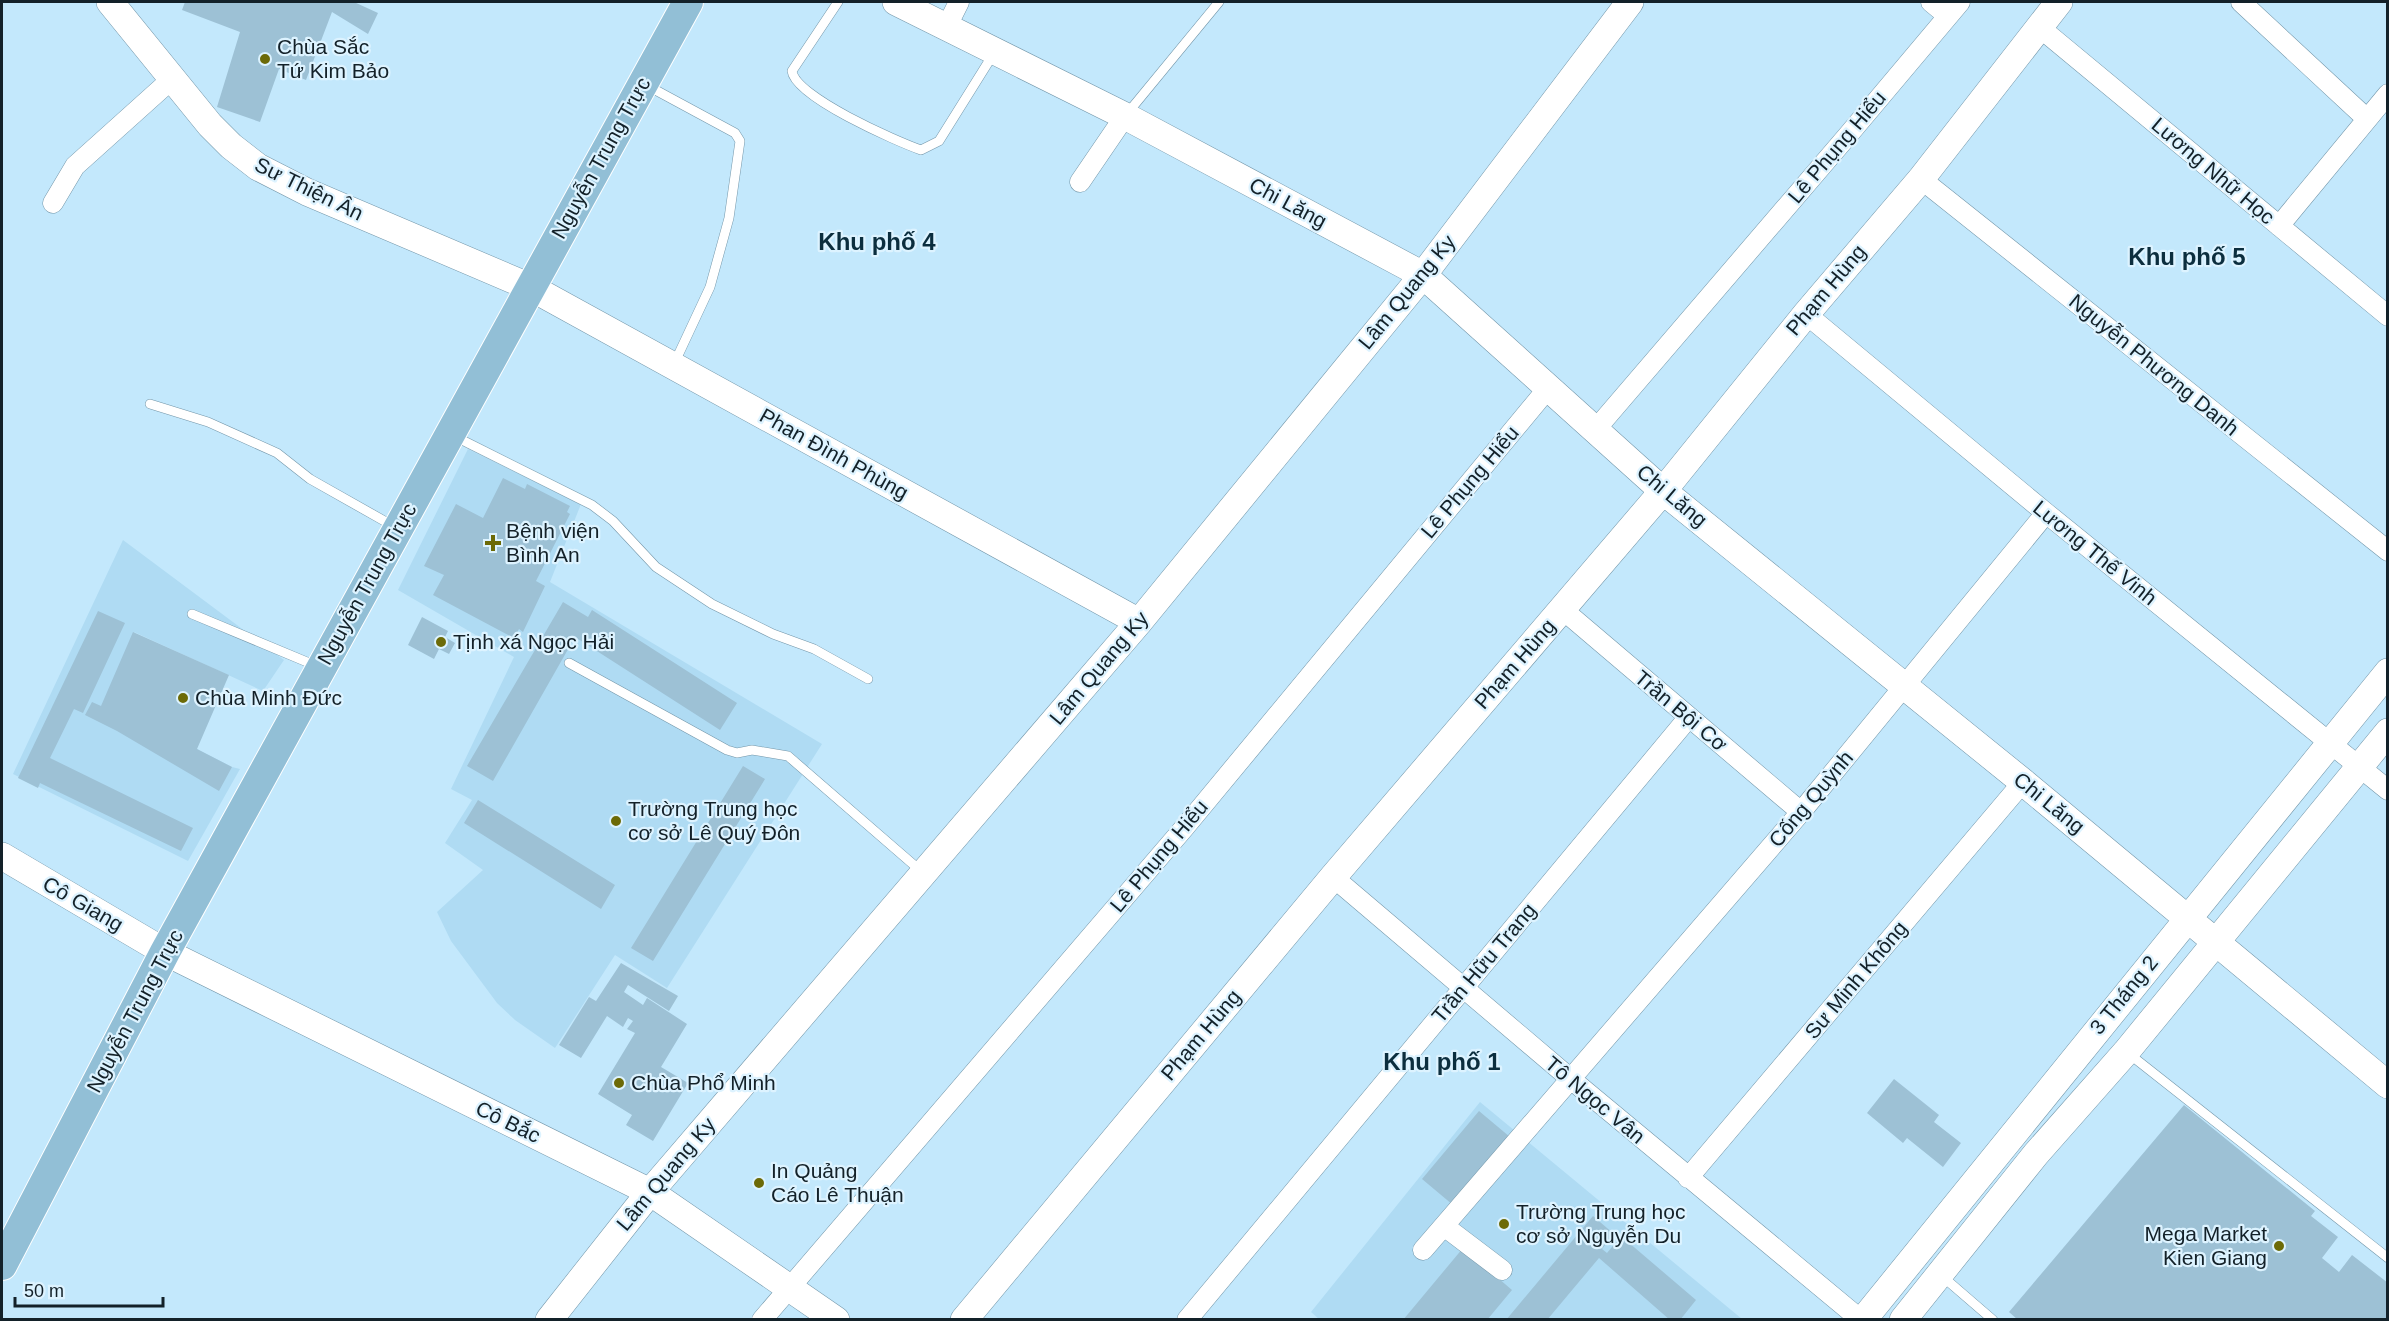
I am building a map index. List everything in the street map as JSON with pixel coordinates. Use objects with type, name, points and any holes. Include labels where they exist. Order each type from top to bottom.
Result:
[{"type":"main road","name":"Nguyễn Trung Trực","points":[[2,1265],[165,952],[687,2]]},
{"type":"street","name":"Sư Thiện Ân","points":[[110,2],[210,125],[231,146],[258,167],[307,192],[530,287]]},
{"type":"street","name":"Chi Lăng","points":[[896,2],[1125,116],[1423,275],[1663,491],[2023,782],[2388,1085]]},
{"type":"street","points":[[947,26],[958,2]]},
{"type":"street","name":"Lâm Quang Ky","points":[[549,1320],[650,1192],[1139,621],[1423,275],[1630,2]]},
{"type":"street","points":[[1931,2],[1954,9]]},
{"type":"street","name":"Phạm Hùng","points":[[964,1320],[1333,877],[1663,491],[1806,314],[1921,179],[2038,26],[2059,2]]},
{"type":"street","points":[[2251,5],[2367,119]]},
{"type":"street","name":"Lê Phụng Hiểu","points":[[1596,429],[1954,9]]},
{"type":"street","name":"Lương Nhữ Học","points":[[2038,26],[2388,316]]},
{"type":"street","points":[[53,203],[75,166],[173,78]]},
{"type":"street","points":[[2279,225],[2388,94]]},
{"type":"street","points":[[1080,182],[1125,116]]},
{"type":"street","name":"Nguyễn Phương Danh","points":[[1921,179],[2388,551]]},
{"type":"street","name":"Phan Đình Phùng","points":[[530,287],[1139,621]]},
{"type":"street","name":"Lương Thế Vinh","points":[[1806,314],[2046,513],[2388,790]]},
{"type":"street","name":"Lê Phụng Hiểu","points":[[762,1320],[787,1288],[1184,828],[1549,387]]},
{"type":"street","name":"Cống Quỳnh","points":[[1423,1250],[1801,812],[1906,687],[2046,513]]},
{"type":"street","name":"Trần Bội Cơ","points":[[1562,609],[1801,812]]},
{"type":"street","name":"3 Tháng 2","points":[[1862,1320],[2388,672]]},
{"type":"street","name":"Trần Hữu Trang","points":[[1187,1320],[1689,717]]},
{"type":"street","name":"3 Tháng 2","points":[[1903,1320],[2036,1154],[2126,1052],[2388,732]]},
{"type":"street","name":"Sư Minh Không","points":[[1688,1178],[2023,782]]},
{"type":"street","name":"Cô Giang","points":[[2,856],[165,952]]},
{"type":"street","name":"Tô Ngọc Vân","points":[[1333,877],[1688,1178],[1862,1320]]},
{"type":"street","name":"Cô Bắc","points":[[165,952],[650,1192],[836,1320]]},
{"type":"street","points":[[1444,1226],[1502,1270]]},
{"type":"lane","points":[[838,2],[792,71],[793,77],[804,89],[837,110],[889,139],[921,150],[939,141],[996,51]]},
{"type":"lane","points":[[1125,116],[1219,2]]},
{"type":"lane","points":[[643,83],[735,133],[740,141],[729,218],[710,287],[673,366]]},
{"type":"lane","points":[[150,404],[215,425],[277,453],[310,479],[398,528]]},
{"type":"lane","points":[[450,434],[592,505],[613,521],[656,567],[712,604],[773,634],[814,649],[868,679]]},
{"type":"lane","points":[[192,614],[321,668]]},
{"type":"lane","points":[[569,663],[727,750],[737,753],[752,750],[788,756],[923,873]]},
{"type":"lane","points":[[2126,1052],[2388,1258]]},
{"type":"lane","points":[[1940,1275],[1993,1320]]},
{"type":"shaded area","name":"Trường Trung học cơ sở Lê Quý Đôn","points":[[468,449],[581,504],[550,582],[822,744],[667,988],[615,955],[555,1048],[515,1020],[497,1003],[451,941],[437,912],[483,870],[445,843],[472,800],[451,789],[514,657],[398,590]]},
{"type":"shaded area","points":[[123,540],[284,660],[263,691],[134,632],[197,749],[240,769],[188,861],[13,774]]},
{"type":"shaded area","name":"Trường Trung học cơ sở Nguyễn Du","points":[[1480,1102],[1742,1319],[1320,1320],[1311,1312]]},
{"type":"building","points":[[185,2],[354,2],[378,13],[368,34],[332,12],[306,80],[279,69],[260,122],[217,107],[240,32],[182,10]]},
{"type":"building","name":"Bệnh viện Bình An","points":[[503,478],[525,489],[527,484],[570,506],[567,512],[570,514],[536,581],[545,586],[523,632],[519,629],[514,638],[433,595],[444,575],[424,566],[456,504],[483,518]]},
{"type":"building","points":[[563,602],[588,617],[592,610],[737,703],[720,730],[575,637],[493,781],[467,766]]},
{"type":"building","points":[[98,611],[125,623],[83,713],[74,709],[50,758],[193,828],[181,851],[40,783],[38,788],[18,778]]},
{"type":"building","points":[[422,617],[448,631],[445,637],[455,643],[449,654],[439,649],[434,659],[408,645]]},
{"type":"building","name":"Chùa Minh Đức","points":[[133,632],[229,675],[197,749],[232,767],[219,791],[117,731],[85,715],[92,702],[101,706]]},
{"type":"building","points":[[743,766],[765,779],[653,961],[631,948]]},
{"type":"building","points":[[478,800],[615,885],[601,909],[464,823]]},
{"type":"building","points":[[621,963],[678,996],[669,1011],[628,985],[624,992],[643,1005],[647,998],[687,1024],[661,1067],[688,1083],[653,1141],[626,1125],[632,1115],[598,1094],[635,1033],[627,1029],[633,1021],[628,1018],[623,1027],[607,1016],[581,1058],[559,1045],[589,997],[596,1001]]},
{"type":"building","points":[[1894,1079],[1939,1115],[1934,1122],[1961,1143],[1943,1167],[1907,1138],[1903,1143],[1867,1113]]},
{"type":"building","points":[[2184,1105],[2315,1211],[2311,1216],[2338,1237],[2322,1258],[2339,1272],[2352,1255],[2388,1283],[2388,1320],[2018,1320],[2009,1312]]},
{"type":"building","points":[[1479,1111],[1510,1137],[1453,1205],[1422,1179]]},
{"type":"building","points":[[1593,1216],[1614,1234],[1602,1249],[1607,1253],[1621,1236],[1696,1300],[1680,1320],[1670,1320],[1599,1258],[1547,1320],[1506,1320]]},
{"type":"building","points":[[1463,1248],[1512,1290],[1487,1320],[1403,1320]]},
{"type":"place","name":"Chùa Sắc Tứ Kim Bảo","points":[[265,59]]},
{"type":"place","name":"Bệnh viện Bình An","points":[[493,543]]},
{"type":"place","name":"Tịnh xá Ngọc Hải","points":[[441,642]]},
{"type":"place","name":"Chùa Minh Đức","points":[[183,698]]},
{"type":"place","name":"Trường Trung học cơ sở Lê Quý Đôn","points":[[616,821]]},
{"type":"place","name":"Chùa Phổ Minh","points":[[619,1083]]},
{"type":"place","name":"In Quảng Cáo Lê Thuận","points":[[759,1183]]},
{"type":"place","name":"Trường Trung học cơ sở Nguyễn Du","points":[[1504,1224]]},
{"type":"place","name":"Mega Market Kien Giang","points":[[2279,1246]]},
{"type":"district","name":"Khu phố 4","points":[[877,242]]},
{"type":"district","name":"Khu phố 5","points":[[2187,257]]},
{"type":"district","name":"Khu phố 1","points":[[1442,1062]]}]
